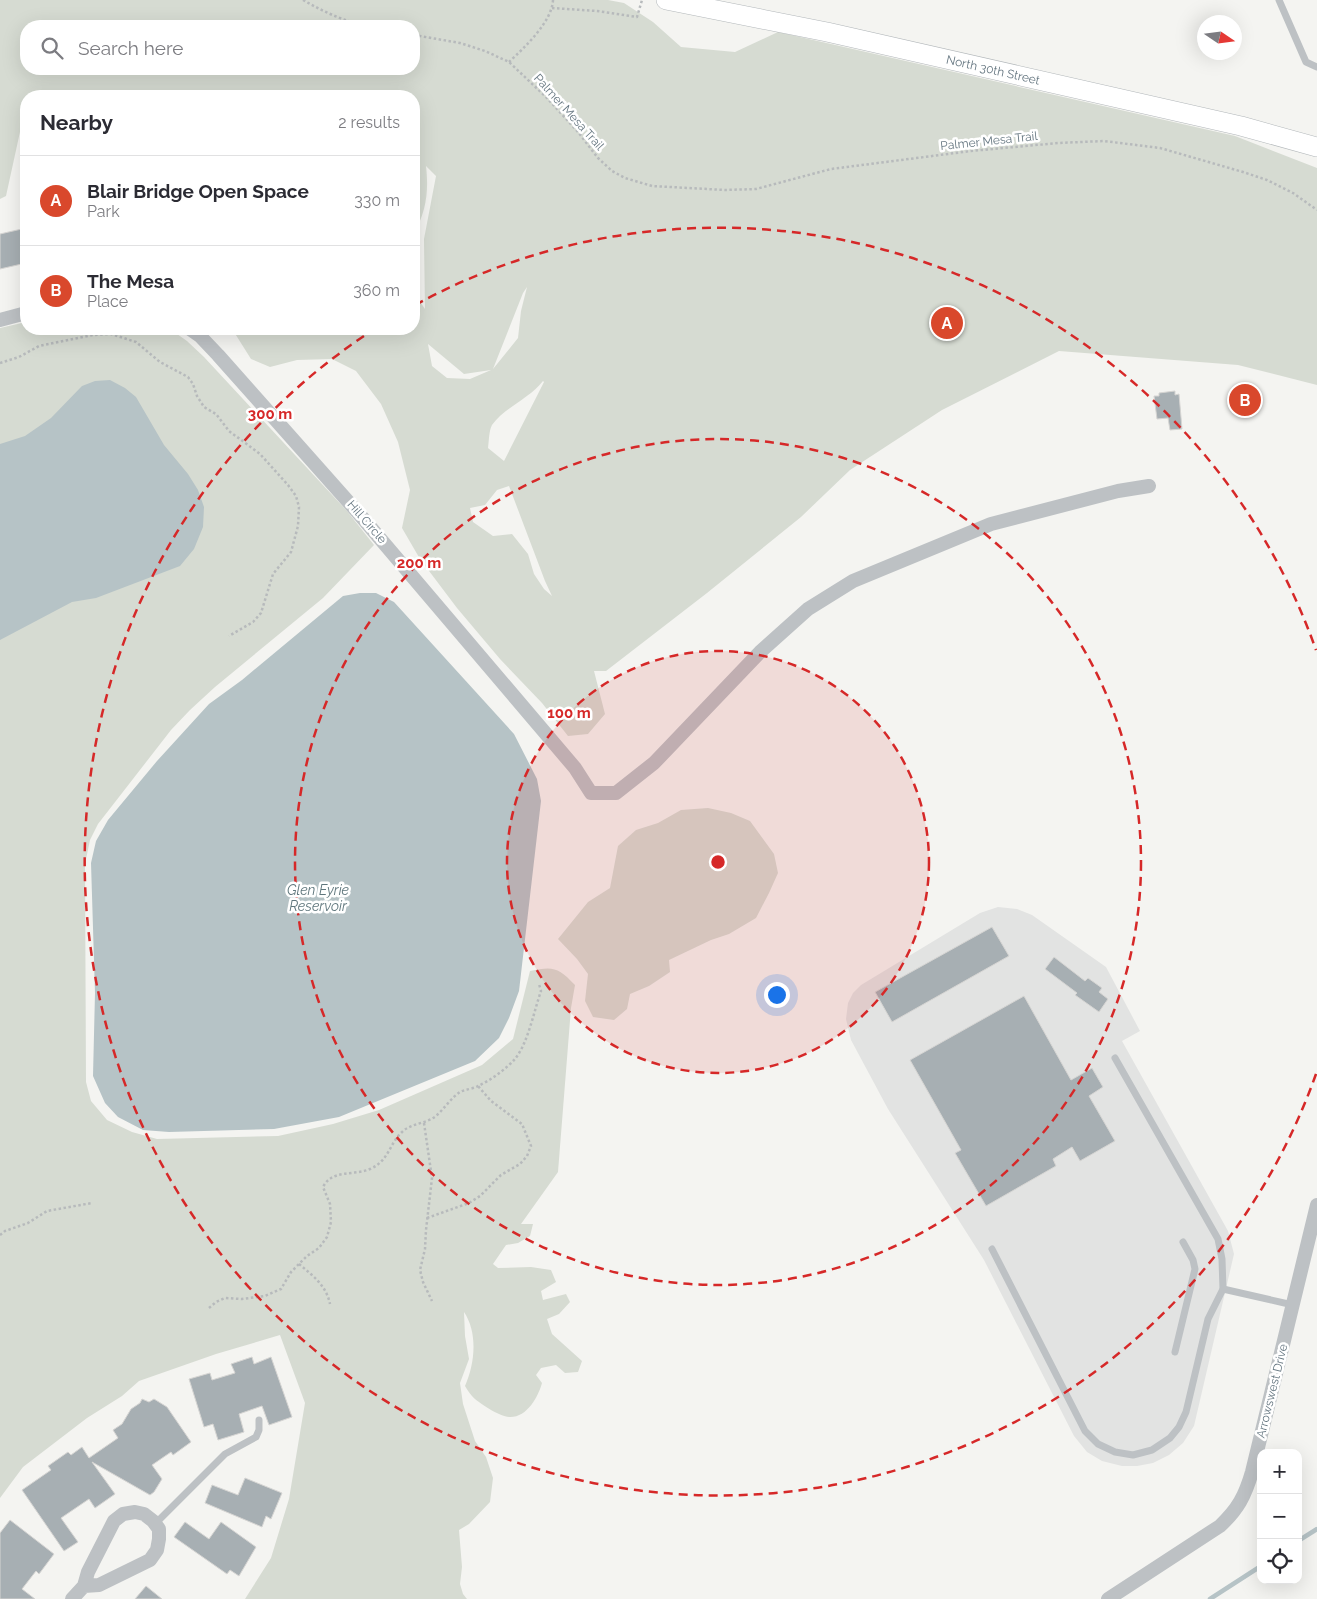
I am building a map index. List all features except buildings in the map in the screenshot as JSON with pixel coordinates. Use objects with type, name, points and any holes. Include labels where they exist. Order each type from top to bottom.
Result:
[{"type":"main road","name":"North 30th Street","points":[[666,0],[695,2],[1241,126],[1317,147]]},
{"type":"street","points":[[0,320],[20,315]]},
{"type":"street","name":"Hill Circle","points":[[199,335],[360,515],[575,768],[591,793],[616,793],[654,763],[760,652],[808,609],[853,581],[992,524],[1118,491],[1149,486]]},
{"type":"street","name":"Arrowswest Drive","points":[[1108,1599],[1220,1526],[1241,1502],[1252,1472],[1317,1205]]},
{"type":"street","points":[[72,1599],[84,1586],[88,1572],[114,1521],[123,1514],[135,1512],[144,1514],[155,1524],[159,1529],[159,1539],[157,1550],[150,1560],[99,1585],[84,1586]]},
{"type":"lane","points":[[1279,0],[1306,62],[1317,67]]},
{"type":"lane","points":[[992,1249],[1085,1431],[1098,1444],[1115,1452],[1133,1454],[1152,1450],[1170,1438],[1179,1427],[1186,1412],[1208,1319],[1223,1289],[1222,1259],[1218,1239],[1115,1058]]},
{"type":"lane","points":[[1175,1352],[1195,1269],[1193,1260],[1183,1242]]},
{"type":"lane","points":[[1223,1289],[1293,1305]]},
{"type":"lane","points":[[155,1524],[225,1454],[256,1437],[259,1430],[259,1420]]},
{"type":"path","points":[[303,0],[343,20]]},
{"type":"path","points":[[509,62],[524,48],[552,8],[553,0]]},
{"type":"path","points":[[552,8],[597,11],[637,17],[642,0]]},
{"type":"path","name":"Palmer Mesa Trail","points":[[420,36],[460,43],[485,51],[509,62],[547,98],[578,132],[598,158],[612,171],[625,178],[652,186],[725,190],[756,189],[831,170],[870,164],[971,151],[1104,141],[1160,148],[1243,172],[1267,180],[1293,193],[1317,210]]},
{"type":"path","points":[[0,363],[19,357],[39,346],[93,335]]},
{"type":"path","points":[[114,335],[136,342],[160,362],[188,378],[204,407],[216,414],[229,432],[260,454],[296,496],[299,508],[298,526],[292,552],[273,574],[261,613],[253,622],[229,636]]},
{"type":"path","points":[[209,1308],[216,1302],[226,1298],[242,1299],[265,1296],[281,1289],[291,1272],[319,1248],[327,1237],[331,1222],[330,1204],[323,1187],[326,1181],[336,1175],[370,1169],[384,1160],[402,1132],[435,1116],[461,1092],[478,1086],[516,1058],[525,1039],[541,991],[539,984]]},
{"type":"path","points":[[428,1218],[469,1203],[480,1196],[501,1175],[520,1164],[528,1156],[531,1146],[522,1124],[491,1101],[478,1086]]},
{"type":"path","points":[[424,1123],[432,1178],[425,1249],[420,1270],[432,1302]]},
{"type":"path","points":[[0,1235],[5,1231],[28,1223],[47,1211],[92,1203]]},
{"type":"path","points":[[299,1264],[322,1285],[328,1294],[330,1304]]},
{"type":"shaded area","points":[[0,0],[608,0],[624,3],[653,22],[681,47],[735,52],[778,32],[1235,136],[1317,168],[1317,385],[1238,365],[1059,351],[942,410],[850,470],[801,517],[707,593],[606,671],[594,671],[605,714],[588,734],[568,736],[542,703],[500,659],[457,608],[420,559],[402,528],[410,490],[398,442],[381,404],[356,371],[332,359],[297,360],[270,367],[251,359],[236,335],[420,335],[420,302],[425,309],[424,239],[436,176],[426,166],[426,201],[420,219],[420,90],[20,90],[20,132],[6,196],[0,199]],"holes":[[[527,287],[521,311],[518,338],[493,369]],[[428,344],[464,374],[491,370],[470,379],[447,378],[432,366]],[[544,382],[504,461],[488,448],[491,427],[503,413]],[[509,486],[552,596],[544,589],[534,574],[528,554],[512,534],[493,536],[473,522],[470,508],[485,505],[497,490]]]},
{"type":"shaded area","points":[[20,323],[20,335],[178,335],[204,357],[347,511],[374,545],[323,598],[190,710],[171,730],[98,824],[90,840],[85,864],[86,1082],[91,1101],[107,1120],[132,1132],[157,1139],[278,1136],[333,1124],[379,1110],[482,1065],[513,1039],[530,971],[555,969],[575,985],[571,1008],[558,1172],[521,1224],[533,1224],[530,1236],[518,1243],[506,1245],[493,1264],[498,1268],[531,1267],[551,1270],[556,1282],[541,1291],[543,1300],[566,1294],[570,1302],[559,1314],[547,1319],[552,1334],[582,1361],[578,1372],[565,1373],[556,1365],[541,1368],[536,1375],[542,1383],[531,1406],[515,1416],[500,1415],[475,1399],[465,1386],[473,1358],[473,1339],[464,1312],[465,1336],[469,1359],[460,1383],[463,1404],[475,1441],[486,1457],[493,1478],[490,1502],[469,1524],[459,1530],[462,1567],[460,1584],[463,1594],[467,1599],[245,1599],[271,1558],[289,1499],[305,1403],[280,1335],[216,1354],[139,1381],[122,1396],[87,1418],[23,1467],[0,1498],[0,328]]},
{"type":"shaded area","points":[[708,808],[731,813],[750,821],[774,854],[778,873],[756,918],[729,934],[711,940],[669,960],[670,972],[649,986],[630,994],[627,1009],[614,1020],[593,1017],[585,1001],[588,974],[558,939],[588,902],[610,888],[618,846],[636,830],[658,823],[681,810]]},
{"type":"shaded area","points":[[998,907],[1017,909],[1032,915],[1106,967],[1140,1031],[1122,1041],[1228,1231],[1234,1254],[1194,1426],[1183,1443],[1169,1455],[1153,1463],[1122,1466],[1102,1461],[1087,1452],[1074,1436],[984,1260],[888,1109],[851,1040],[846,1019],[848,1003],[853,993],[861,985],[980,913]]},
{"type":"water","points":[[110,380],[125,388],[136,397],[164,445],[188,474],[198,490],[204,507],[203,527],[194,549],[180,566],[96,598],[72,602],[0,640],[0,444],[25,436],[51,418],[82,386],[95,381]]},
{"type":"water","name":"Glen Eyrie Reservoir","points":[[376,593],[394,602],[514,734],[537,779],[541,801],[519,991],[509,1018],[499,1038],[475,1061],[339,1117],[274,1129],[169,1132],[143,1130],[118,1117],[105,1103],[93,1076],[95,993],[91,863],[96,841],[108,820],[157,761],[209,704],[242,680],[343,596]]},
{"type":"waterway","points":[[1301,1539],[1317,1529]]},
{"type":"waterway","points":[[1210,1599],[1257,1569]]},
{"type":"place","name":"Blair Bridge Open Space","points":[[947,323]]},
{"type":"place","name":"The Mesa","points":[[1245,400]]}]
